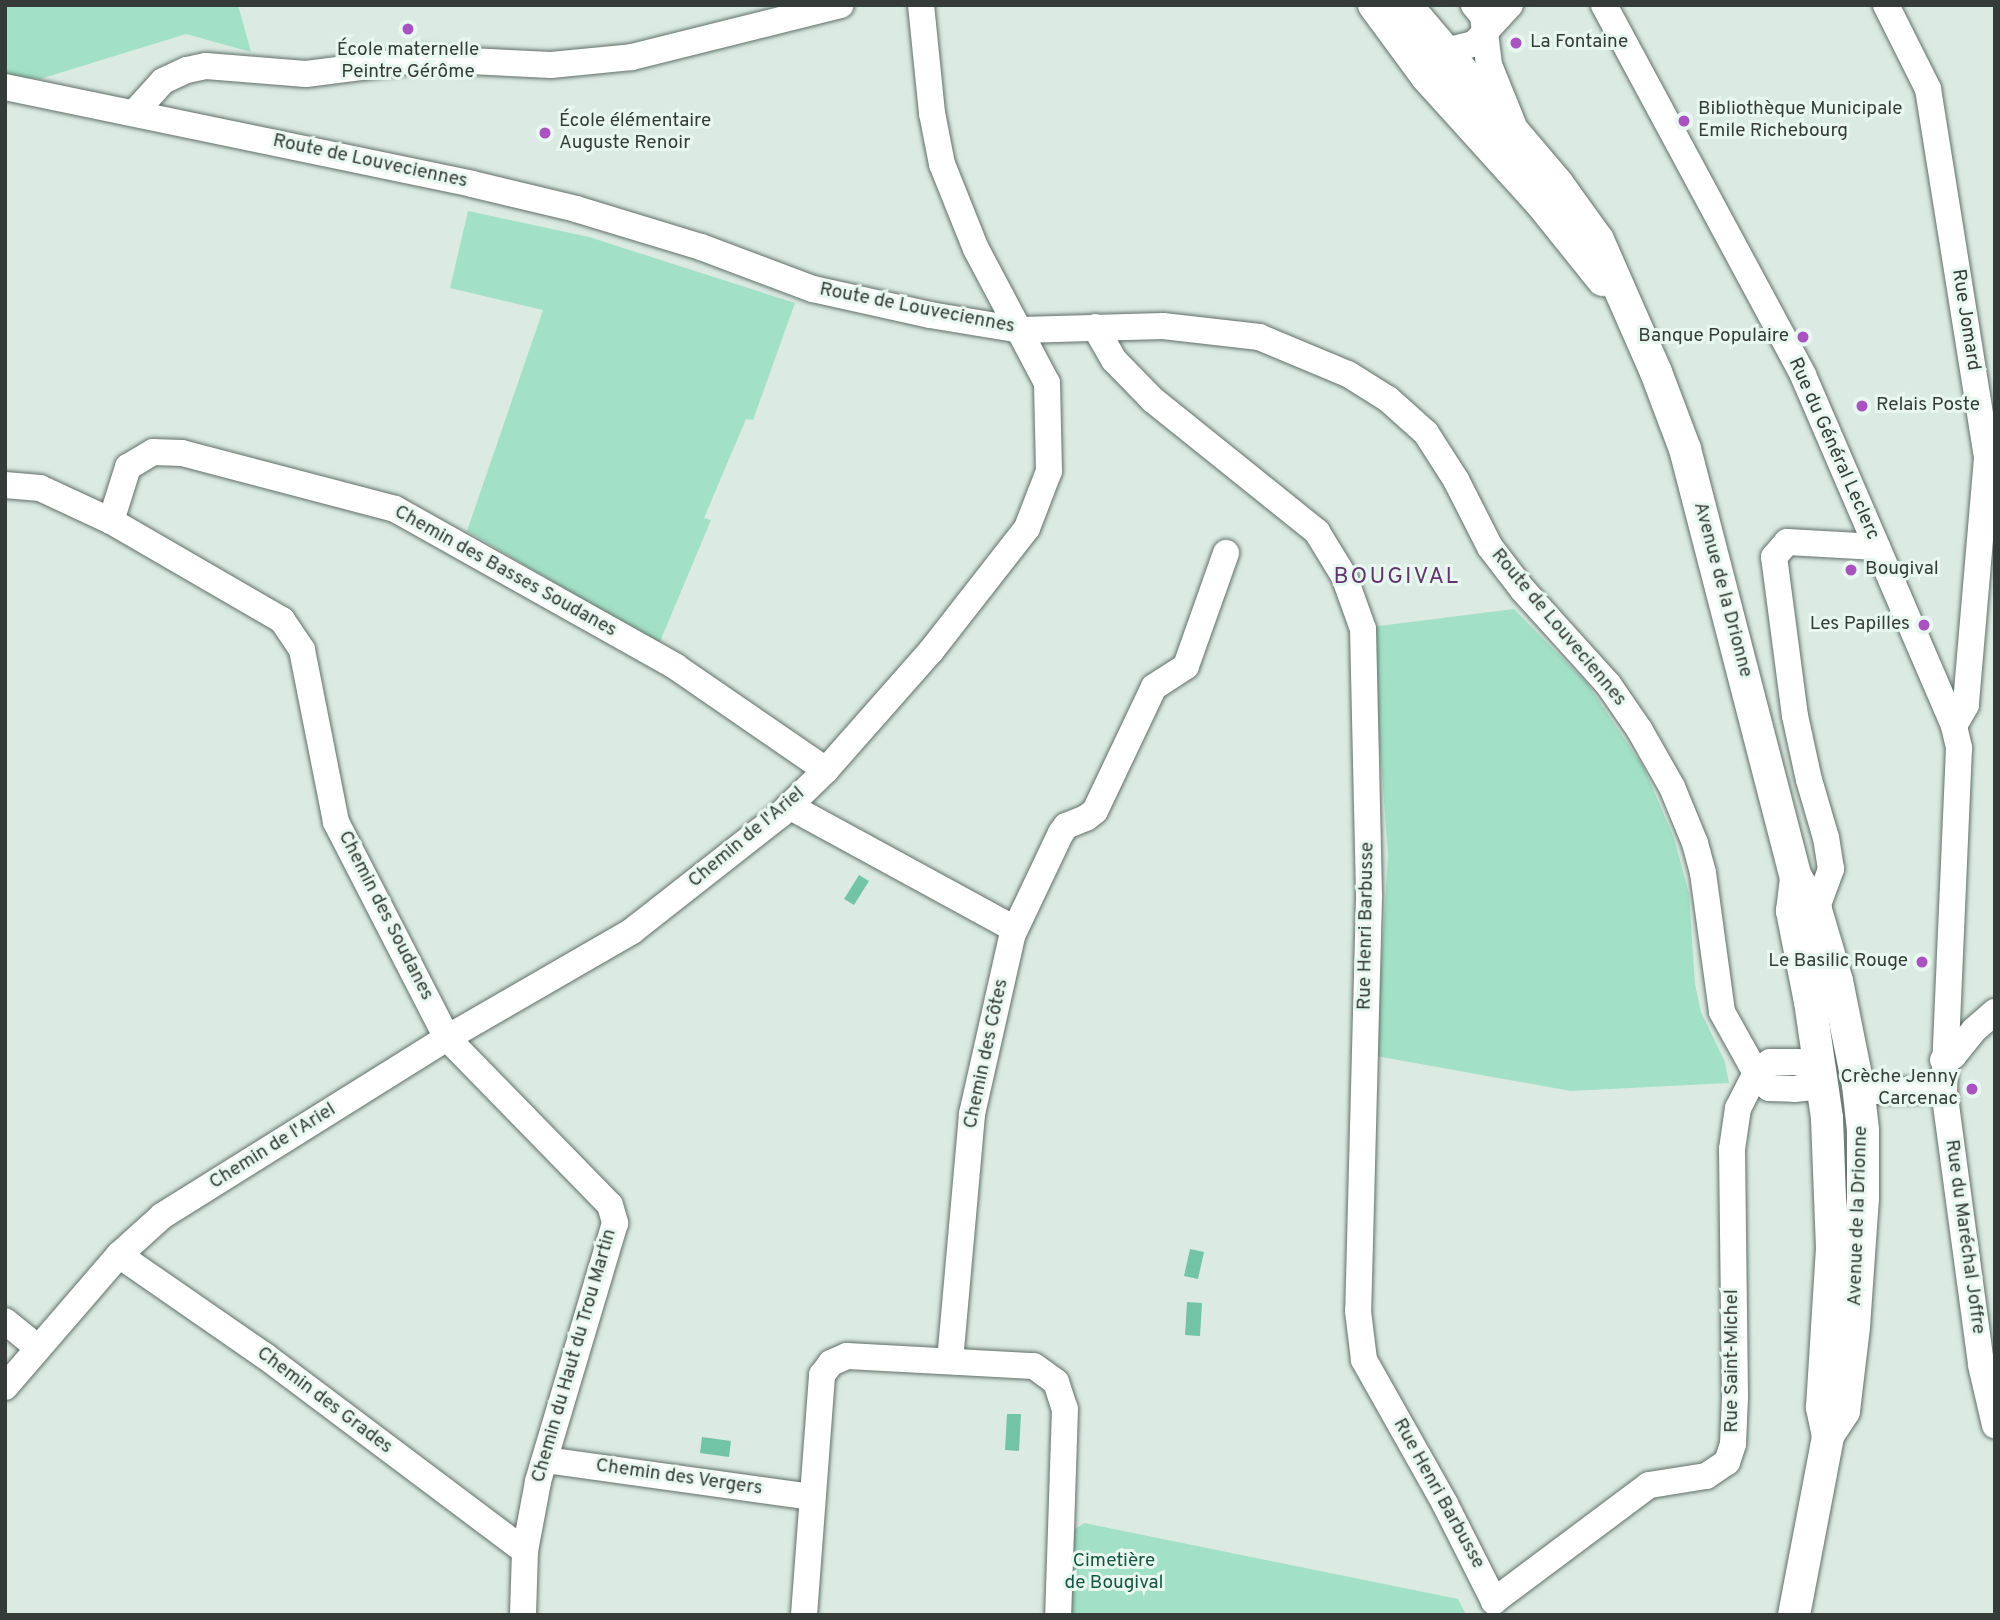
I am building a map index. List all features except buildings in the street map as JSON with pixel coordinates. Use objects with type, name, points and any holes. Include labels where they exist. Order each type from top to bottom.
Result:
[{"type":"main road","name":"Avenue de la Drionne","points":[[1374,5],[1409,14],[1445,51],[1558,183],[1598,240],[1656,372],[1685,449],[1796,877],[1816,910],[1837,981],[1858,1085],[1863,1130],[1860,1261],[1844,1411],[1828,1436],[1794,1615]]},
{"type":"main road","name":"Avenue de la Drionne","points":[[1409,14],[1413,58],[1541,203],[1628,311]]},
{"type":"main road","points":[[1413,58],[1445,51]]},
{"type":"main road","name":"Avenue de la Drionne","points":[[1796,877],[1792,911],[1821,1071],[1832,1195],[1829,1335],[1822,1407],[1828,1436]]},
{"type":"main road","points":[[1821,1071],[1858,1085]]},
{"type":"street","points":[[134,113],[163,82],[187,70],[206,66],[306,74],[425,60],[551,65],[632,57],[841,5]]},
{"type":"street","name":"Chemin de l'Ariel","points":[[5,1387],[119,1255],[162,1216],[447,1038],[632,930],[789,806],[826,769],[932,651],[1027,528],[1049,471],[1046,383],[1021,330],[976,249],[942,164],[932,113],[921,5]]},
{"type":"street","points":[[1474,5],[1483,16],[1489,65],[1517,136]]},
{"type":"street","points":[[1445,51],[1474,44],[1510,5]]},
{"type":"street","name":"Rue du Général Leclerc","points":[[1604,5],[1803,375],[1954,726],[1959,748],[1943,1060],[1944,1090]]},
{"type":"street","name":"Rue Jomard","points":[[1886,5],[1928,89],[1987,458],[1966,705],[1954,726]]},
{"type":"street","name":"Route de Louveciennes","points":[[5,87],[576,209],[701,247],[813,289],[930,315],[1021,330],[1163,326],[1259,337],[1348,374],[1388,399],[1426,433],[1456,480],[1490,547],[1523,590],[1608,684],[1639,729],[1672,787],[1695,843],[1703,873],[1722,1012],[1756,1073]]},
{"type":"street","name":"Rue Henri Barbusse","points":[[1095,327],[1114,360],[1153,400],[1317,532],[1343,576],[1363,629],[1369,898],[1358,1311],[1364,1360],[1490,1600]]},
{"type":"street","name":"Chemin des Basses Soudanes","points":[[111,521],[128,467],[153,452],[182,453],[395,509],[676,667],[826,769]]},
{"type":"street","name":"Chemin des Soudanes","points":[[5,485],[40,488],[111,521],[282,620],[302,650],[336,822],[447,1038]]},
{"type":"street","points":[[1816,910],[1830,869],[1826,838],[1794,716],[1774,557],[1787,542],[1877,547]]},
{"type":"street","name":"Chemin des Côtes","points":[[950,1361],[972,1114],[1015,929],[1061,833],[1066,826],[1095,811],[1154,687],[1186,666],[1226,553]]},
{"type":"street","points":[[789,806],[1015,929]]},
{"type":"street","points":[[1943,1060],[1952,1056],[1974,1030],[1995,1012]]},
{"type":"street","name":"Chemin du Haut du Trou Martin","points":[[447,1038],[610,1205],[615,1223],[545,1460],[525,1551],[523,1615]]},
{"type":"street","points":[[1756,1073],[1770,1062],[1798,1062],[1821,1071]]},
{"type":"street","name":"Rue Saint-Michel","points":[[1490,1600],[1649,1485],[1706,1476],[1727,1462],[1733,1444],[1735,1397],[1732,1149],[1738,1108],[1756,1073]]},
{"type":"street","points":[[1858,1085],[1876,1091],[1944,1090]]},
{"type":"street","name":"Rue du Maréchal Joffre","points":[[1944,1090],[1981,1365],[1995,1425]]},
{"type":"street","name":"Chemin des Grades","points":[[119,1255],[265,1356],[525,1551]]},
{"type":"street","points":[[5,1321],[37,1348]]},
{"type":"street","points":[[804,1615],[822,1375],[831,1363],[847,1356],[1034,1366],[1056,1382],[1065,1409],[1058,1615]]},
{"type":"street","name":"Chemin des Vergers","points":[[545,1460],[812,1497]]},
{"type":"green space","points":[[5,5],[238,5],[251,52],[186,34],[40,79],[5,76]]},
{"type":"green space","points":[[468,211],[589,237],[795,303],[753,420],[746,419],[704,518],[711,520],[659,644],[467,531],[543,310],[450,288]]},
{"type":"green space","points":[[1514,609],[1587,683],[1644,768],[1674,838],[1689,894],[1695,984],[1701,1012],[1725,1062],[1729,1083],[1571,1091],[1376,1056],[1388,855],[1371,627]]},
{"type":"green space","name":"Cimetière de Bougival","points":[[1084,1523],[1458,1599],[1466,1615],[1070,1615],[1071,1532]]},
{"type":"shaded area","points":[[859,875],[869,881],[854,905],[844,899]]},
{"type":"shaded area","points":[[1190,1249],[1204,1252],[1198,1279],[1184,1276]]},
{"type":"shaded area","points":[[1187,1302],[1202,1303],[1200,1336],[1185,1335]]},
{"type":"shaded area","points":[[1007,1414],[1021,1414],[1019,1451],[1005,1450]]},
{"type":"shaded area","points":[[702,1437],[731,1441],[729,1457],[700,1453]]},
{"type":"place","name":"École maternelle Peintre Gérôme","points":[[408,29]]},
{"type":"place","name":"La Fontaine","points":[[1516,43]]},
{"type":"place","name":"Bibliothèque Municipale Emile Richebourg","points":[[1684,121]]},
{"type":"place","name":"École élémentaire Auguste Renoir","points":[[545,133]]},
{"type":"place","name":"Banque Populaire","points":[[1803,337]]},
{"type":"place","name":"Relais Poste","points":[[1862,406]]},
{"type":"place","name":"Bougival","points":[[1851,570]]},
{"type":"place","name":"Les Papilles","points":[[1924,625]]},
{"type":"place","name":"Le Basilic Rouge","points":[[1922,962]]},
{"type":"place","name":"Crèche Jenny Carcenac","points":[[1972,1089]]},
{"type":"district","name":"BOUGIVAL","points":[[1397,578]]}]
